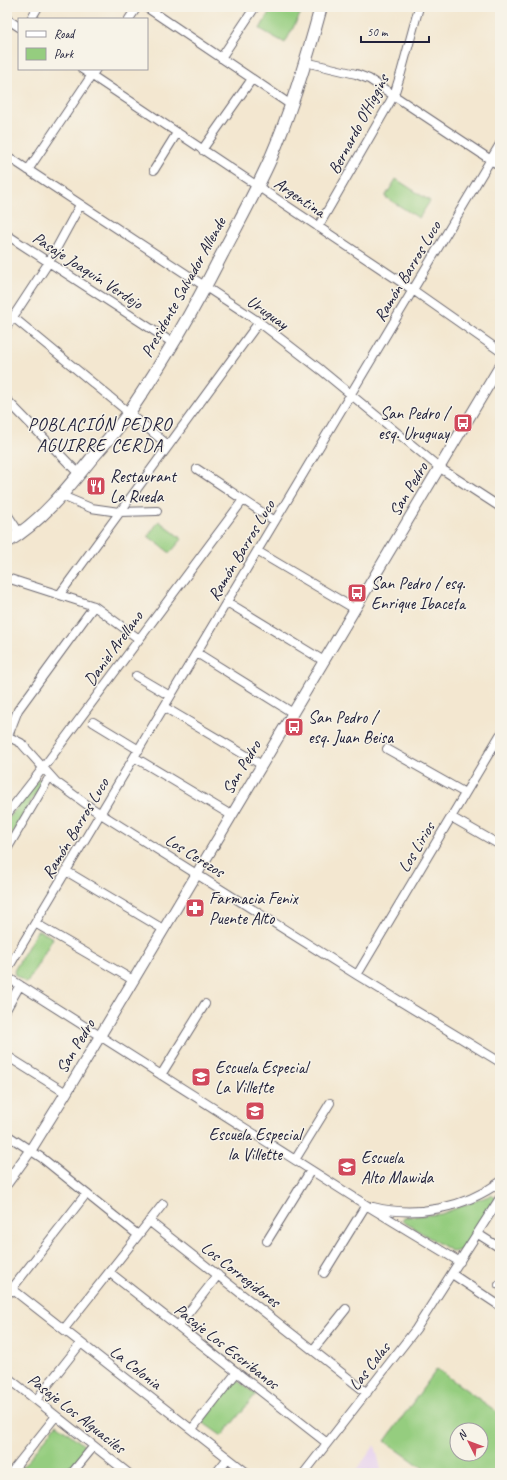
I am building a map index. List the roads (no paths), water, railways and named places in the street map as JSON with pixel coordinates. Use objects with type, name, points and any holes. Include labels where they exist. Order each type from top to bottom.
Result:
[{"type":"main road","name":"Presidente Salvador Allende","points":[[7,542],[20,534],[44,512],[79,474],[129,413],[173,343],[205,288],[257,186],[272,153],[291,105],[320,8]]},
{"type":"street","points":[[32,18],[38,7]]},
{"type":"street","points":[[130,18],[137,7]]},
{"type":"street","points":[[146,7],[291,105]]},
{"type":"street","points":[[221,58],[255,7]]},
{"type":"street","name":"Bernardo O'Higgins","points":[[318,227],[394,95],[419,7]]},
{"type":"street","points":[[8,22],[18,27]]},
{"type":"street","points":[[305,62],[360,76],[394,95],[500,166]]},
{"type":"street","points":[[28,170],[94,72]]},
{"type":"street","name":"Argentina","points":[[94,72],[202,150],[412,290],[500,351]]},
{"type":"street","points":[[202,150],[252,79]]},
{"type":"street","points":[[154,170],[178,133]]},
{"type":"street","name":"Ramón Barros Luco","points":[[7,970],[500,144]]},
{"type":"street","name":"Uruguay","points":[[7,156],[205,288],[259,322],[351,394],[440,468],[500,507]]},
{"type":"street","points":[[7,326],[49,262],[80,205]]},
{"type":"street","name":"Pasaje Joaquín Verdejo","points":[[7,235],[173,343]]},
{"type":"street","points":[[13,317],[168,445]]},
{"type":"street","points":[[60,594],[259,322]]},
{"type":"street","name":"San Pedro","points":[[7,1183],[30,1151],[66,1093],[500,366]]},
{"type":"street","points":[[7,400],[79,474]]},
{"type":"street","points":[[197,469],[275,521]]},
{"type":"street","points":[[60,495],[91,508],[119,512],[157,511]]},
{"type":"street","name":"Daniel Arellano","points":[[7,814],[243,500]]},
{"type":"street","points":[[7,514],[20,534]]},
{"type":"street","points":[[257,551],[355,609]]},
{"type":"street","points":[[7,578],[94,606],[139,639]]},
{"type":"street","points":[[227,602],[324,661]]},
{"type":"street","points":[[8,736],[18,710],[94,606]]},
{"type":"street","points":[[196,653],[293,713]]},
{"type":"street","points":[[136,676],[170,696]]},
{"type":"street","points":[[164,707],[262,765]]},
{"type":"street","points":[[93,722],[136,753],[231,815]]},
{"type":"street","name":"Los Lirios","points":[[358,975],[500,735]]},
{"type":"street","name":"Los Cerezos","points":[[8,736],[21,743],[50,776],[69,792],[100,814],[500,1062]]},
{"type":"street","points":[[387,749],[465,793]]},
{"type":"street","points":[[7,849],[50,776]]},
{"type":"street","points":[[451,817],[500,846]]},
{"type":"street","points":[[66,871],[163,929]]},
{"type":"street","points":[[35,923],[133,980]]},
{"type":"street","points":[[7,977],[366,1205],[460,1262]]},
{"type":"street","points":[[7,1008],[20,985]]},
{"type":"street","points":[[161,1075],[205,1004]]},
{"type":"street","points":[[7,1056],[66,1093]]},
{"type":"street","points":[[295,1160],[330,1103]]},
{"type":"street","points":[[7,1135],[42,1158],[138,1235]]},
{"type":"street","points":[[267,1241],[311,1170]]},
{"type":"street","points":[[366,1205],[395,1210],[416,1211],[434,1209],[460,1203],[473,1198],[500,1182]]},
{"type":"street","points":[[9,1290],[86,1194]]},
{"type":"street","name":"Las Calas","points":[[304,1473],[416,1329],[500,1198]]},
{"type":"street","points":[[64,1329],[163,1204]]},
{"type":"street","points":[[324,1273],[366,1205]]},
{"type":"street","name":"Los Corregidores","points":[[149,1221],[367,1393]]},
{"type":"street","points":[[478,1234],[500,1248]]},
{"type":"street","name":"Pasaje Los Escribanos","points":[[109,1272],[327,1443]]},
{"type":"street","points":[[452,1274],[500,1306]]},
{"type":"street","points":[[178,1326],[218,1275]]},
{"type":"street","name":"La Colonia","points":[[9,1290],[64,1329],[247,1473]]},
{"type":"street","points":[[313,1350],[346,1309]]},
{"type":"street","points":[[36,1400],[81,1343]]},
{"type":"street","points":[[192,1429],[236,1372]]},
{"type":"street","name":"Pasaje Los Alguaciles","points":[[7,1377],[128,1473]]},
{"type":"street","points":[[12,1470],[56,1416]]},
{"type":"street","points":[[72,1473],[94,1446]]},
{"type":"street","points":[[216,1473],[228,1458]]},
{"type":"place","name":"San Pedro / esq. Uruguay","points":[[463,423]]},
{"type":"place","name":"Restaurant La Rueda","points":[[96,486]]},
{"type":"place","name":"San Pedro / esq. Enrique Ibaceta","points":[[357,593]]},
{"type":"place","name":"San Pedro / esq. Juan Beisa","points":[[294,727]]},
{"type":"place","name":"Farmacia Fenix Puente Alto","points":[[195,908]]},
{"type":"place","name":"Escuela Especial La Villette","points":[[201,1077]]},
{"type":"place","name":"Escuela Especial la Villette","points":[[255,1111]]},
{"type":"place","name":"Escuela Alto Mawida","points":[[347,1167]]},
{"type":"district","name":"POBLACIÓN PEDRO AGUIRRE CERDA","points":[[100,434]]}]
